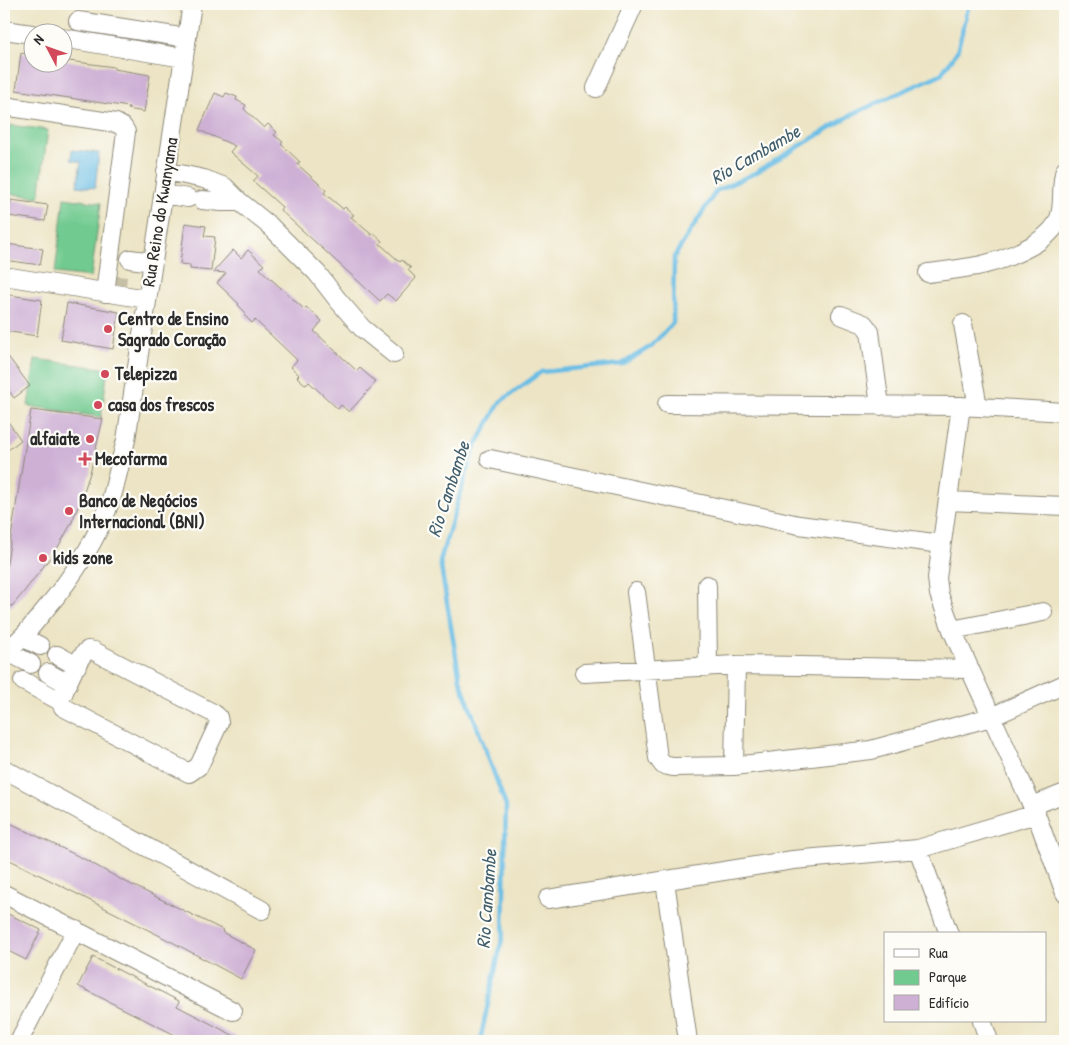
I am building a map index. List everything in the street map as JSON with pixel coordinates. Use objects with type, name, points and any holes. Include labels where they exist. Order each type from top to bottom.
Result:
[{"type":"street","name":"Rua Reino do Kwanyama","points":[[5,651],[22,637],[60,592],[83,560],[112,497],[126,440],[192,4]]},
{"type":"street","points":[[596,88],[634,4]]},
{"type":"street","points":[[78,22],[186,38]]},
{"type":"street","points":[[4,30],[22,33]]},
{"type":"street","points":[[72,40],[184,58]]},
{"type":"street","points":[[4,106],[116,123],[123,127],[126,137],[120,257],[113,287]]},
{"type":"street","points":[[928,273],[984,265],[1013,256],[1041,240],[1057,224],[1062,203],[1065,170]]},
{"type":"street","points":[[166,171],[204,179],[225,187],[240,202],[270,226],[317,273],[362,328],[394,354]]},
{"type":"street","points":[[163,194],[221,202],[240,202]]},
{"type":"street","points":[[120,257],[153,262]]},
{"type":"street","points":[[4,276],[113,287],[148,294]]},
{"type":"street","points":[[841,315],[864,324],[870,332],[880,406]]},
{"type":"street","points":[[963,324],[969,407],[948,501],[936,578],[939,594],[952,630],[1034,810],[1065,892]]},
{"type":"street","points":[[668,404],[969,407],[1065,412]]},
{"type":"street","points":[[490,459],[799,525],[942,544]]},
{"type":"street","points":[[948,501],[1065,506]]},
{"type":"street","points":[[707,585],[708,666]]},
{"type":"street","points":[[636,592],[658,758],[663,765],[674,768],[734,766],[871,750],[991,717],[1065,684]]},
{"type":"street","points":[[952,630],[1043,612]]},
{"type":"street","points":[[22,637],[40,646]]},
{"type":"street","points":[[23,681],[60,701],[66,710],[189,773],[199,766],[219,723],[216,715],[94,651],[88,650],[83,654],[60,701]]},
{"type":"street","points":[[5,651],[30,664]]},
{"type":"street","points":[[57,655],[77,666]]},
{"type":"street","points":[[584,673],[736,665],[970,669]]},
{"type":"street","points":[[734,766],[736,665]]},
{"type":"street","points":[[48,673],[68,684]]},
{"type":"street","points":[[4,769],[262,910]]},
{"type":"street","points":[[548,898],[793,860],[918,849],[1034,810],[1065,793]]},
{"type":"street","points":[[918,849],[948,932]]},
{"type":"street","points":[[665,881],[688,1041]]},
{"type":"street","points":[[4,894],[234,1011]]},
{"type":"street","points":[[18,1041],[76,930]]},
{"type":"street","points":[[982,1022],[989,1041]]},
{"type":"green space","points":[[9,125],[48,130],[39,197],[4,193],[4,160]]},
{"type":"green space","points":[[64,198],[101,203],[91,277],[55,273]]},
{"type":"green space","points":[[35,359],[108,369],[101,417],[28,406]]},
{"type":"water","points":[[72,150],[99,153],[95,188],[77,186],[81,162],[71,160]]},
{"type":"building","points":[[21,53],[22,72],[72,72],[72,61],[114,67],[114,69],[150,75],[144,112],[128,109],[129,107],[16,90]]},
{"type":"building","points":[[215,93],[224,97],[226,93],[237,97],[236,100],[246,105],[244,109],[264,128],[268,124],[277,132],[274,135],[283,142],[281,144],[300,162],[297,164],[326,190],[324,193],[343,209],[345,207],[354,215],[351,217],[382,241],[380,244],[400,262],[402,260],[411,268],[408,270],[416,278],[396,301],[387,294],[380,301],[280,210],[282,207],[253,181],[258,176],[230,152],[235,146],[199,130]]},
{"type":"building","points":[[11,200],[48,205],[45,221],[8,216]]},
{"type":"building","points":[[185,223],[206,226],[204,236],[215,237],[211,271],[190,269],[190,265],[180,264]]},
{"type":"building","points":[[6,244],[43,249],[40,265],[4,260]]},
{"type":"building","points":[[233,250],[241,258],[248,250],[264,265],[260,269],[304,309],[306,307],[322,321],[314,331],[357,371],[360,368],[376,382],[349,412],[341,405],[338,409],[309,382],[306,385],[297,377],[299,375],[291,367],[297,360],[255,320],[252,323],[244,315],[246,313],[239,304],[217,283],[226,273],[213,272]]},
{"type":"building","points":[[4,294],[42,300],[37,336],[4,331]]},
{"type":"building","points":[[67,303],[119,312],[113,349],[61,340]]},
{"type":"building","points":[[4,351],[30,386],[14,398],[4,384]]},
{"type":"building","points":[[31,410],[103,419],[90,473],[71,524],[57,549],[12,606],[4,605],[4,582]]},
{"type":"building","points":[[4,416],[21,440],[4,453]]},
{"type":"building","points":[[4,820],[223,930],[222,932],[256,950],[241,979],[4,857]]},
{"type":"building","points":[[4,912],[41,930],[26,960],[4,949]]},
{"type":"building","points":[[93,957],[179,1001],[177,1006],[244,1041],[187,1041],[78,986]]},
{"type":"waterway","name":"Rio Cambambe","points":[[480,1041],[503,934],[506,806],[460,680],[440,561],[473,451],[500,402],[541,372],[622,364],[650,347],[673,323],[674,257],[716,191],[755,173],[853,114],[941,74],[957,52],[969,4]]},
{"type":"tunnel","points":[[116,285],[126,286]]},
{"type":"place","name":"Centro de Ensino Sagrado Coração","points":[[108,329]]},
{"type":"place","name":"Telepizza","points":[[105,374]]},
{"type":"place","name":"casa dos frescos","points":[[98,405]]},
{"type":"place","name":"alfaiate","points":[[90,439]]},
{"type":"place","name":"Mecofarma","points":[[85,459]]},
{"type":"place","name":"Banco de Negócios Internacional (BNI)","points":[[69,511]]},
{"type":"place","name":"kids zone","points":[[43,558]]}]
